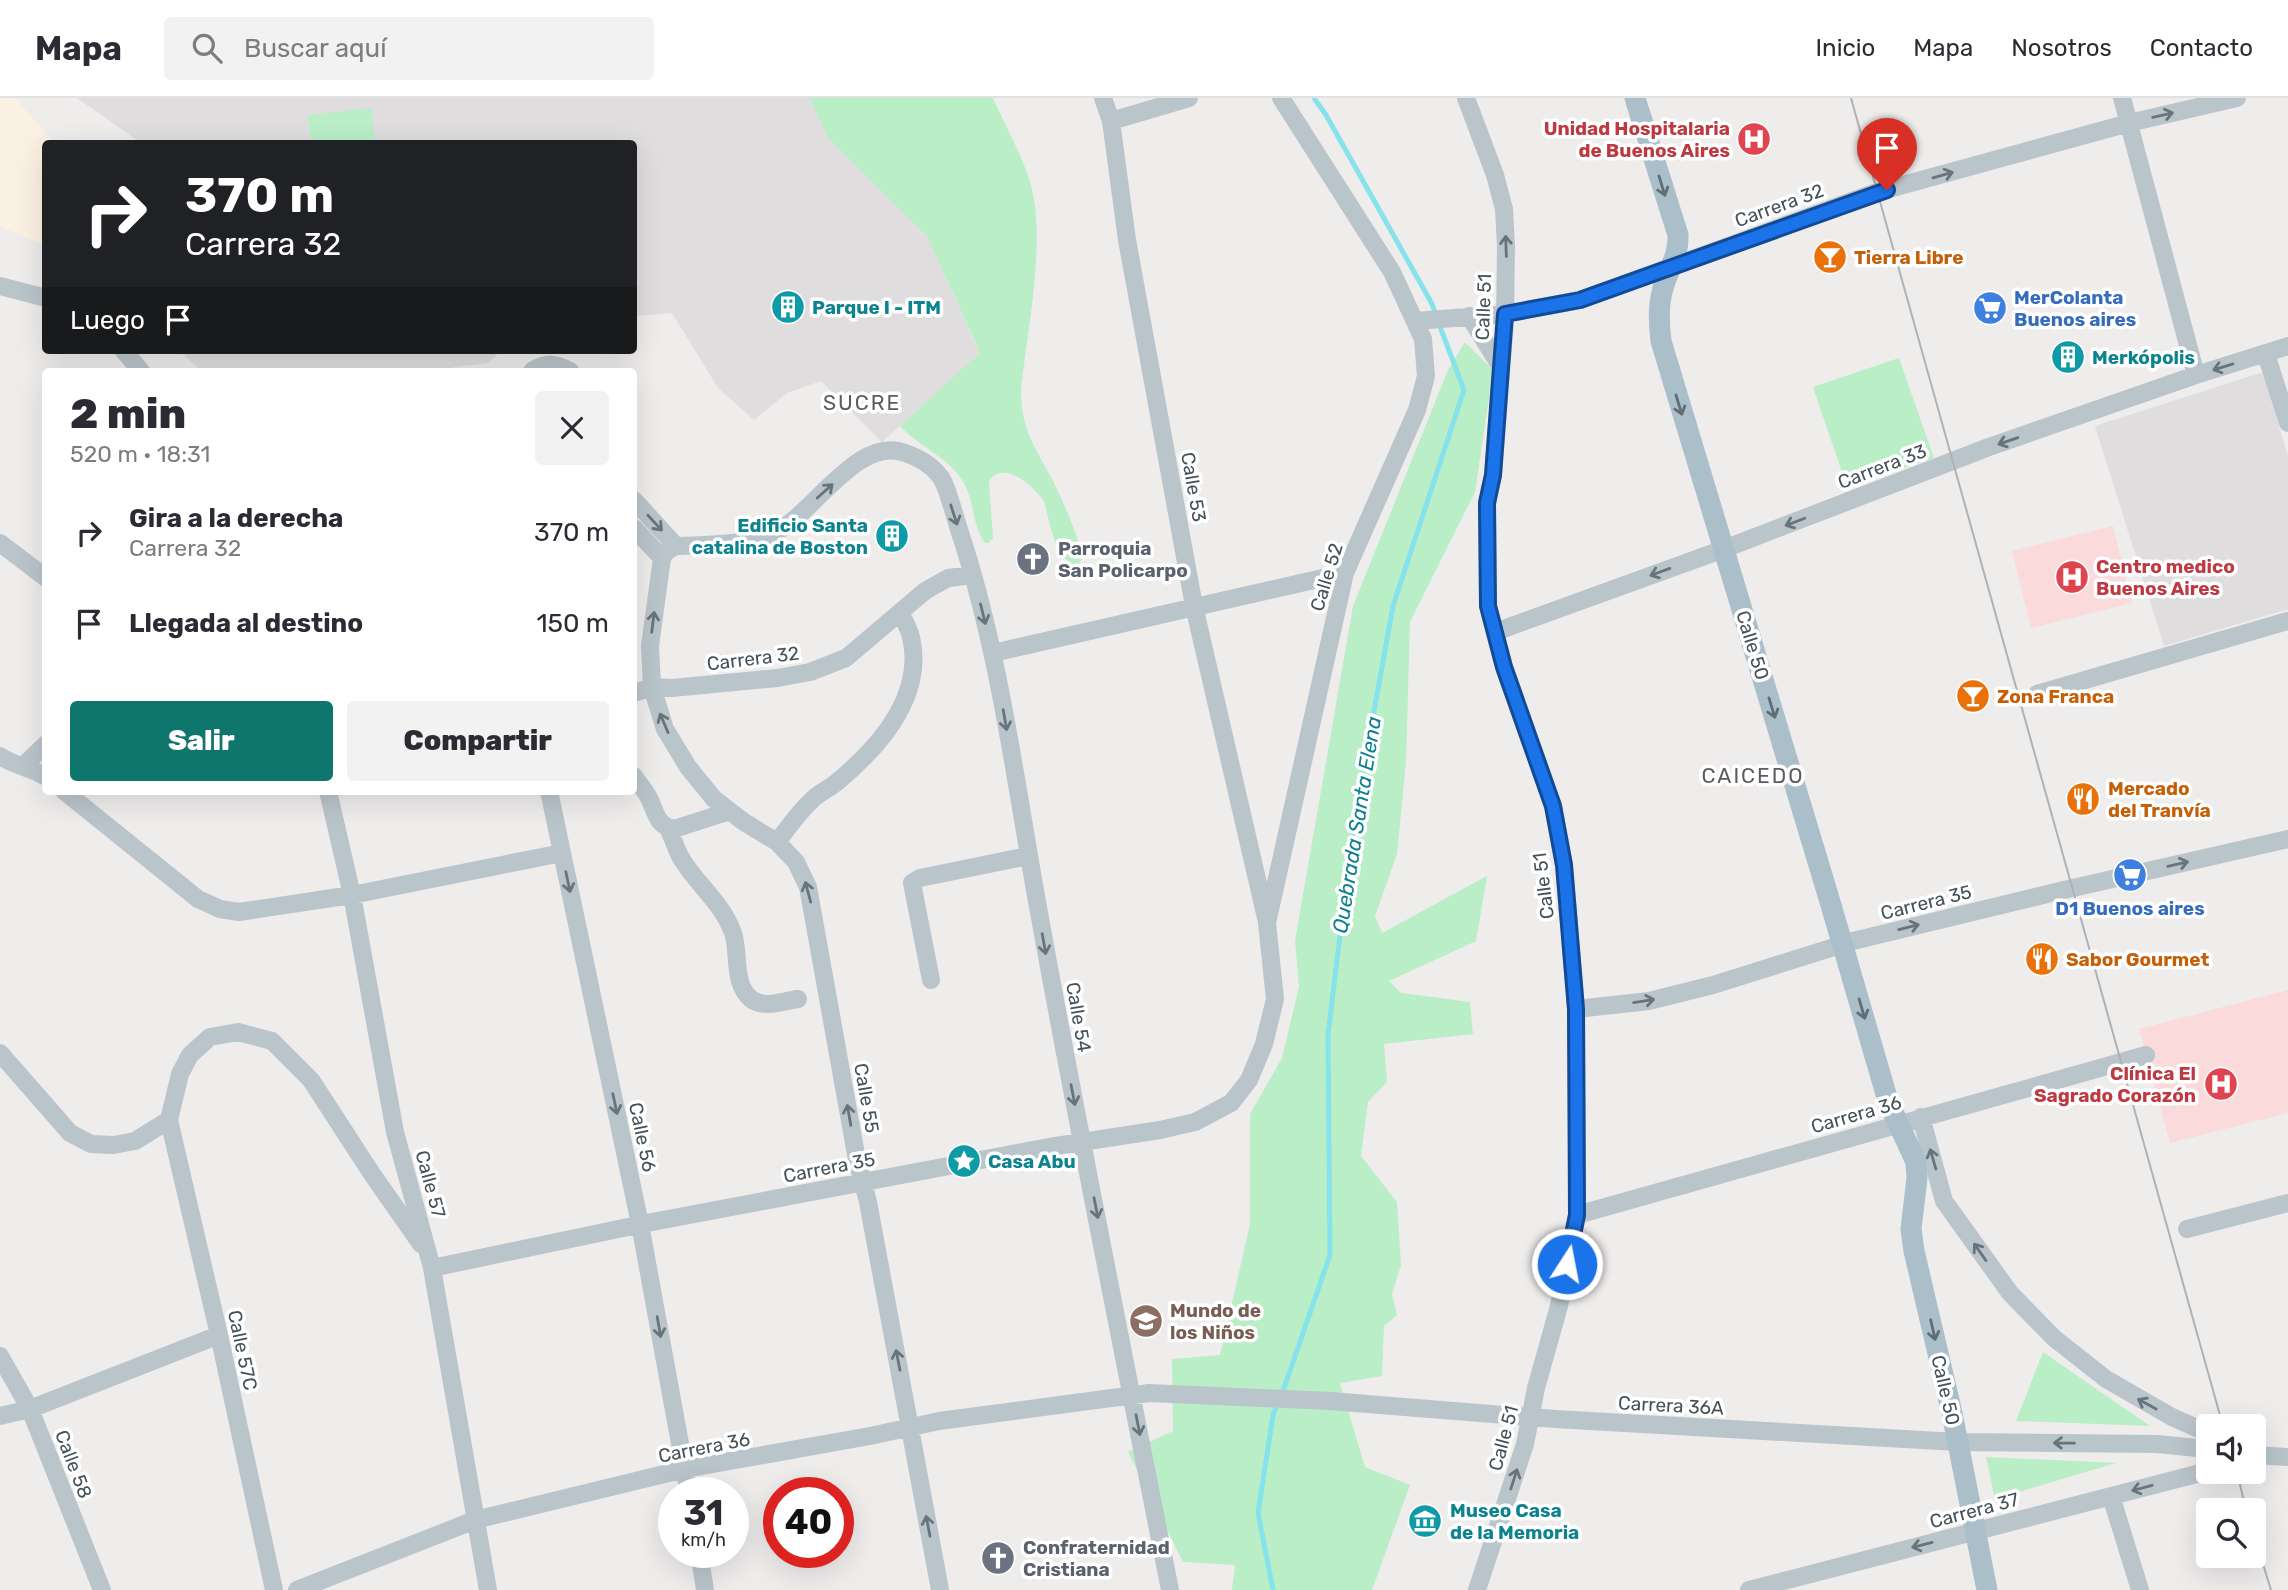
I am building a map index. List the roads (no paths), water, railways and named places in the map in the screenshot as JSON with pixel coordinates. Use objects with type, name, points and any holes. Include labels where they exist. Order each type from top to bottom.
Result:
[{"type":"main road","name":"Calle 50","points":[[1635,98],[1678,235],[1677,256],[1670,268],[1659,305],[1661,341],[1888,1101],[1916,1162],[1918,1171],[1911,1229],[1914,1251],[1987,1590]]},
{"type":"street","name":"Calle 53","points":[[1103,98],[1111,121],[1127,240],[1194,606],[1267,923]]},
{"type":"street","points":[[1111,121],[1189,98]]},
{"type":"street","name":"Calle 52","points":[[1231,1103],[1249,1080],[1264,1044],[1275,999],[1267,923],[1345,573],[1417,410],[1424,388],[1426,363],[1423,321],[1281,98]]},
{"type":"street","name":"Calle 51","points":[[1466,98],[1495,175],[1503,209],[1506,246],[1505,314],[1493,475],[1487,503],[1488,606],[1504,667],[1553,806],[1564,865],[1576,1009],[1577,1215],[1559,1306],[1536,1388],[1525,1444],[1477,1590]]},
{"type":"street","points":[[2122,98],[2196,375]]},
{"type":"street","name":"Carrera 32","points":[[1423,321],[1505,314],[1580,300],[1874,194],[2129,123],[2237,98]]},
{"type":"street","points":[[0,286],[42,297]]},
{"type":"street","points":[[1467,316],[1501,367]]},
{"type":"street","name":"Carrera 33","points":[[1495,632],[1724,549],[1989,447],[2288,346]]},
{"type":"street","points":[[126,354],[138,368]]},
{"type":"street","points":[[2266,354],[2288,423]]},
{"type":"street","points":[[538,368],[549,363],[565,368]]},
{"type":"street","name":"Calle 54","points":[[676,546],[745,540],[772,534],[789,524],[866,455],[884,449],[901,450],[924,461],[943,479],[973,575],[993,653],[1082,1142],[1170,1590]]},
{"type":"street","points":[[637,503],[676,546],[662,558],[637,531]]},
{"type":"street","points":[[0,543],[42,575]]},
{"type":"street","name":"Calle 55","points":[[662,558],[650,646],[652,687],[666,729],[688,767],[714,799],[777,842],[796,862],[808,887],[940,1590]]},
{"type":"street","points":[[993,653],[1345,573]]},
{"type":"street","name":"Carrera 32","points":[[637,692],[652,687],[673,688],[778,678],[810,672],[846,658],[925,591],[948,578],[973,575]]},
{"type":"street","points":[[777,842],[812,799],[835,784],[872,750],[894,723],[904,702],[912,670],[911,638],[900,612]]},
{"type":"street","points":[[2037,694],[2288,621]]},
{"type":"street","points":[[637,683],[652,687]]},
{"type":"street","points":[[8,762],[42,746]]},
{"type":"street","points":[[8,762],[42,775]]},
{"type":"street","points":[[637,780],[650,799],[655,815],[668,828],[682,858],[723,912],[734,935],[739,980],[744,992],[758,1003],[798,999]]},
{"type":"street","points":[[69,795],[198,899],[220,909],[239,912],[352,895],[562,853]]},
{"type":"street","name":"Calle 57","points":[[328,795],[352,895],[395,1132],[430,1261],[488,1590]]},
{"type":"street","name":"Calle 56","points":[[550,795],[640,1224],[686,1477]]},
{"type":"street","points":[[668,828],[674,830],[730,811]]},
{"type":"street","name":"Carrera 35","points":[[1576,1009],[1649,1001],[1843,944],[2288,839]]},
{"type":"street","points":[[931,980],[912,883],[920,878],[1028,856]]},
{"type":"street","points":[[0,1053],[70,1133],[91,1144],[114,1145],[135,1141],[169,1120],[180,1074],[190,1055],[210,1037],[238,1032],[272,1041],[311,1080],[430,1261]]},
{"type":"street","name":"Carrera 36","points":[[1577,1215],[2146,1055]]},
{"type":"street","name":"Carrera 35","points":[[430,1261],[1160,1130],[1195,1122],[1231,1103]]},
{"type":"street","points":[[1921,1117],[1944,1201],[2010,1293],[2054,1338],[2115,1385],[2196,1428]]},
{"type":"street","name":"Calle 57C","points":[[169,1120],[274,1590]]},
{"type":"street","points":[[1916,1191],[1944,1201]]},
{"type":"street","points":[[2187,1229],[2288,1203]]},
{"type":"street","points":[[0,1416],[30,1409],[219,1335]]},
{"type":"street","name":"Calle 58","points":[[0,1356],[8,1387],[30,1409],[102,1590]]},
{"type":"street","name":"Carrera 36A","points":[[1132,1395],[1173,1393],[1330,1401],[1532,1417],[1957,1442],[2157,1444],[2196,1448]]},
{"type":"street","name":"Carrera 36","points":[[297,1590],[475,1520],[685,1469],[939,1421],[1132,1395]]},
{"type":"street","name":"Carrera 37","points":[[1749,1590],[2196,1474]]},
{"type":"street","points":[[2111,1496],[2140,1590]]},
{"type":"street","points":[[702,1568],[705,1590]]},
{"type":"waterway","name":"Quebrada Santa Elena","points":[[1314,98],[1436,314]]},
{"type":"waterway","name":"Quebrada Santa Elena","points":[[1282,1394],[1330,1255],[1328,1035],[1353,827],[1393,606],[1464,390],[1439,324]]},
{"type":"waterway","name":"Quebrada Santa Elena","points":[[1273,1590],[1258,1513],[1273,1415],[1278,1403]]},
{"type":"tram line","points":[[1851,98],[2220,1414]]},
{"type":"tram line","points":[[2240,1484],[2243,1498]]},
{"type":"tram line","points":[[2264,1568],[2271,1590]]},
{"type":"place","name":"Unidad Hospitalaria de Buenos Aires","points":[[1754,139]]},
{"type":"place","name":"Tierra Libre","points":[[1830,257]]},
{"type":"place","name":"Parque I - ITM","points":[[788,307]]},
{"type":"place","name":"MerColanta Buenos aires","points":[[1990,308]]},
{"type":"place","name":"Merkópolis","points":[[2068,357]]},
{"type":"place","name":"Edificio Santa catalina de Boston","points":[[892,536]]},
{"type":"place","name":"Parroquia San Policarpo","points":[[1033,559]]},
{"type":"place","name":"Centro medico Buenos Aires","points":[[2072,577]]},
{"type":"place","name":"Zona Franca","points":[[1973,696]]},
{"type":"place","name":"Mercado del Tranvía","points":[[2083,799]]},
{"type":"place","name":"D1 Buenos aires","points":[[2130,875]]},
{"type":"place","name":"Sabor Gourmet","points":[[2042,959]]},
{"type":"place","name":"Clínica El Sagrado Corazón","points":[[2221,1084]]},
{"type":"place","name":"Casa Abu","points":[[964,1161]]},
{"type":"place","name":"Mundo de los Niños","points":[[1146,1321]]},
{"type":"place","name":"Museo Casa de la Memoria","points":[[1425,1521]]},
{"type":"place","name":"Confraternidad Cristiana","points":[[998,1558]]},
{"type":"district","name":"SUCRE","points":[[862,403]]},
{"type":"district","name":"CAICEDO","points":[[1753,776]]}]
